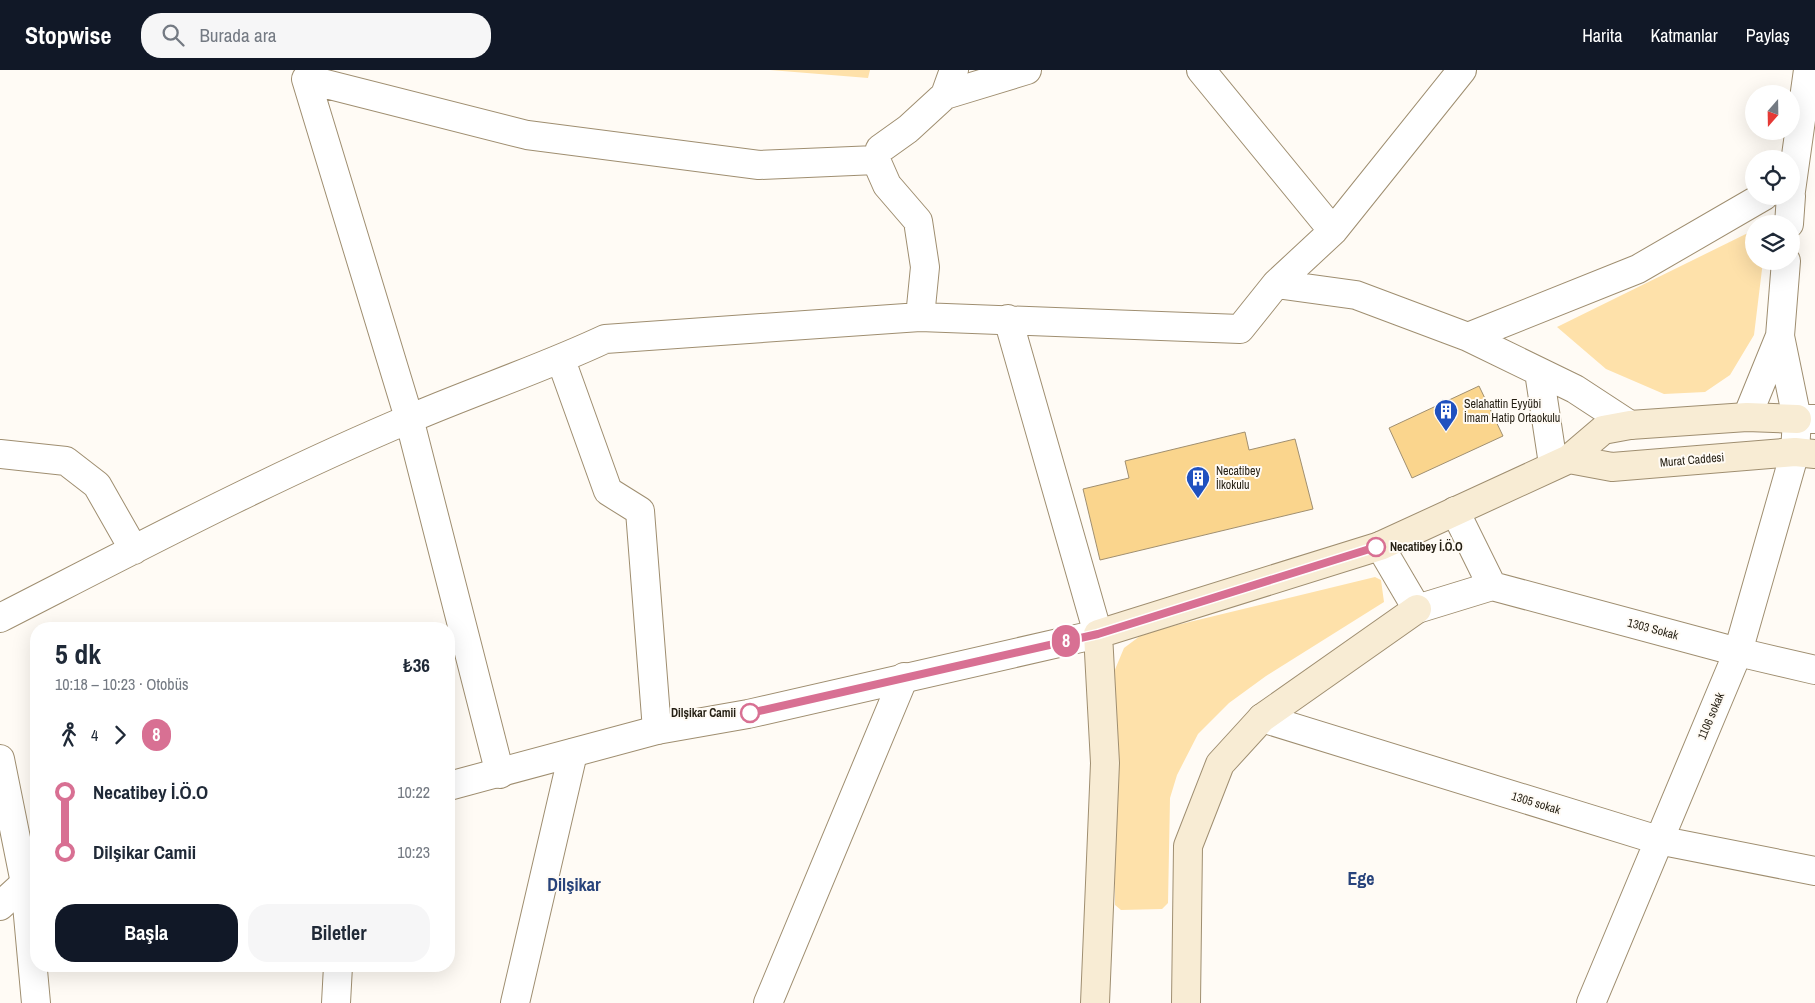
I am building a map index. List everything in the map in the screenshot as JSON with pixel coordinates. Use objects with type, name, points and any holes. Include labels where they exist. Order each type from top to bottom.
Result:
[{"type":"main road","points":[[1094,1003],[1105,763],[1098,634],[1380,546],[1561,461],[1603,430],[1630,426],[1747,417],[1806,419]]},
{"type":"main road","name":"Murat Caddesi","points":[[1561,461],[1612,467],[1805,453]]},
{"type":"main road","points":[[1186,1003],[1188,846],[1220,764],[1262,718],[1417,609]]},
{"type":"street","points":[[945,95],[954,70]]},
{"type":"street","points":[[920,317],[925,267],[918,221],[887,185],[876,160],[880,149],[908,129],[945,95],[1027,70]]},
{"type":"street","points":[[1201,70],[1333,231]]},
{"type":"street","points":[[0,618],[263,485],[410,418],[561,360],[605,340],[920,317],[1240,329],[1276,284],[1333,231],[1462,70]]},
{"type":"street","points":[[1796,150],[1808,70]]},
{"type":"street","points":[[500,774],[410,418],[306,79],[527,136],[759,165],[876,160]]},
{"type":"street","points":[[1468,337],[1638,268],[1748,205]]},
{"type":"street","points":[[1747,417],[1780,336],[1785,270]]},
{"type":"street","points":[[1276,284],[1356,296],[1468,337],[1575,389],[1630,426]]},
{"type":"street","points":[[455,785],[500,774],[657,730],[748,714],[1098,634],[1008,319]]},
{"type":"street","name":"1106 sokak","points":[[1591,1003],[1738,652],[1805,453],[1806,419],[1780,336]]},
{"type":"street","points":[[561,360],[608,491],[640,511],[657,730]]},
{"type":"street","points":[[1539,372],[1561,461]]},
{"type":"street","points":[[0,454],[66,461],[96,485],[134,550]]},
{"type":"street","points":[[1380,546],[1417,609],[1492,586],[1455,510]]},
{"type":"street","name":"1303 Sokak","points":[[1492,586],[1738,652],[1815,670]]},
{"type":"street","points":[[768,1003],[904,677]]},
{"type":"street","name":"1305 sokak","points":[[1262,718],[1658,840],[1815,871]]},
{"type":"street","points":[[515,1003],[573,753]]},
{"type":"street","points":[[0,759],[30,878]]},
{"type":"street","points":[[0,906],[30,883]]},
{"type":"street","points":[[35,972],[36,1003]]},
{"type":"street","points":[[336,1003],[338,972]]},
{"type":"shaded area","points":[[770,70],[870,70],[868,78]]},
{"type":"shaded area","points":[[1745,234],[1745,270],[1762,270],[1754,335],[1730,375],[1705,392],[1664,394],[1606,369],[1557,327]]},
{"type":"shaded area","points":[[1375,577],[1381,580],[1384,602],[1266,676],[1229,703],[1198,734],[1177,775],[1170,798],[1168,903],[1162,909],[1121,910],[1115,905],[1114,672],[1124,648],[1144,633]]},
{"type":"building","name":"Selahattin Eyyübi İmam Hatip Ortaokulu","points":[[1479,386],[1503,436],[1412,478],[1389,428]]},
{"type":"building","name":"Necatibey İlkokulu","points":[[1245,432],[1249,450],[1295,439],[1313,509],[1100,560],[1083,489],[1129,478],[1125,461]]},
{"type":"bus line","name":"8","points":[[750,713],[1098,634],[1376,547]]},
{"type":"place","name":"Selahattin Eyyübi İmam Hatip Ortaokulu","points":[[1446,432]]},
{"type":"place","name":"Necatibey İlkokulu","points":[[1198,499]]},
{"type":"place","name":"Necatibey İ.Ö.O","points":[[1376,547]]},
{"type":"place","name":"Dilşikar Camii","points":[[750,713]]},
{"type":"district","name":"Ege","points":[[1361,879]]},
{"type":"district","name":"Dilşikar","points":[[574,885]]}]
